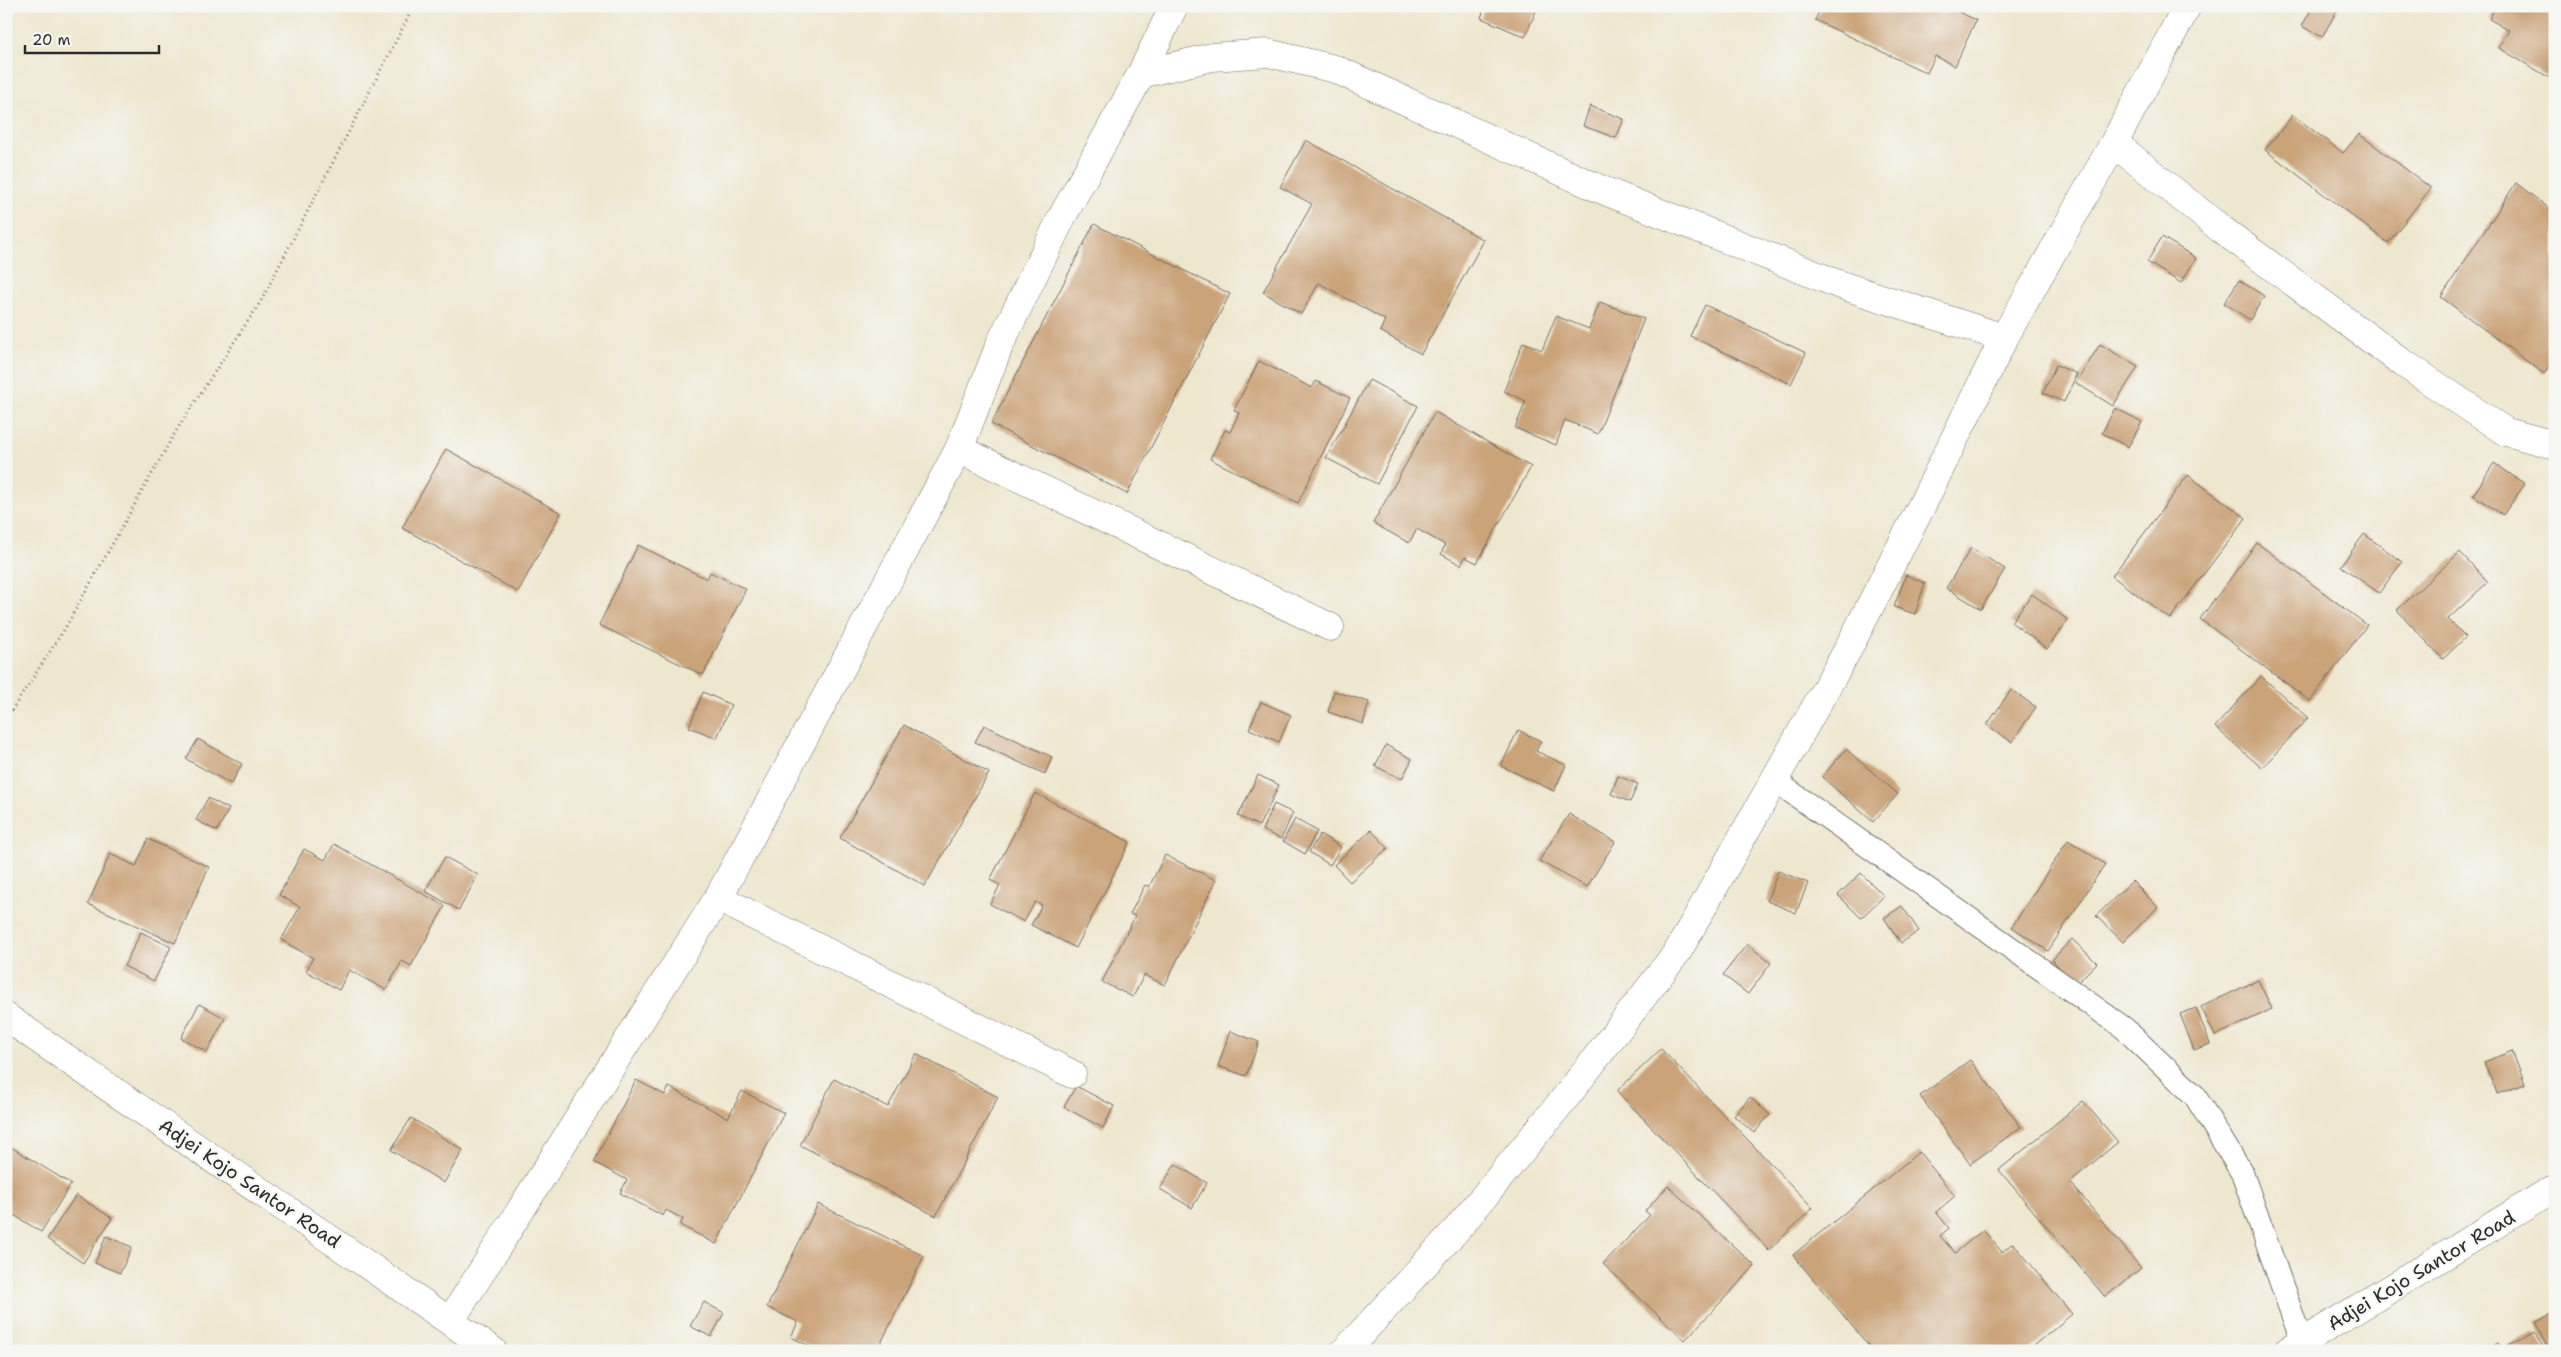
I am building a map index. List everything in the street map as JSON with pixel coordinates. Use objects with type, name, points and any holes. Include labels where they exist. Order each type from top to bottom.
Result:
[{"type":"street","points":[[451,1320],[718,898],[959,449],[1000,344],[1062,217],[1141,74],[1174,6]]},
{"type":"street","points":[[1345,1351],[1458,1228],[1569,1093],[1678,951],[1847,651],[1921,507],[2004,338],[2114,143],[2187,6]]},
{"type":"street","points":[[1141,74],[1212,57],[1268,53],[1335,69],[1600,189],[1838,284],[2004,338]]},
{"type":"street","points":[[2114,143],[2221,229],[2403,363],[2506,432],[2555,445]]},
{"type":"street","points":[[959,449],[1330,627]]},
{"type":"street","points":[[718,898],[1072,1074]]},
{"type":"street","name":"Adjei Kojo Santor Road","points":[[6,1017],[451,1320],[493,1351]]},
{"type":"street","name":"Adjei Kojo Santor Road","points":[[2295,1346],[2555,1188]]},
{"type":"lane","points":[[1774,780],[2124,1028],[2195,1096],[2242,1173],[2295,1346]]},
{"type":"path","points":[[6,718],[64,630],[176,431],[261,301],[414,6]]},
{"type":"building","points":[[1485,6],[1538,6],[1525,37],[1481,18]]},
{"type":"building","points":[[1822,6],[1961,6],[1959,12],[1976,20],[1955,66],[1935,56],[1927,73],[1815,20]]},
{"type":"building","points":[[2313,6],[2339,7],[2322,37],[2302,26]]},
{"type":"building","points":[[2496,6],[2555,6],[2555,81],[2499,48],[2509,30],[2489,19]]},
{"type":"building","points":[[1590,106],[1624,119],[1616,138],[1583,126]]},
{"type":"building","points":[[2293,115],[2343,153],[2359,134],[2431,188],[2388,243],[2265,150]]},
{"type":"building","points":[[1306,140],[1484,240],[1421,354],[1380,331],[1385,320],[1319,283],[1301,314],[1263,292],[1312,204],[1280,187]]},
{"type":"building","points":[[2516,183],[2555,213],[2555,357],[2544,374],[2441,297]]},
{"type":"building","points":[[1094,224],[1230,294],[1127,494],[991,424]]},
{"type":"building","points":[[2162,237],[2196,258],[2181,283],[2147,262]]},
{"type":"building","points":[[2239,280],[2264,296],[2250,320],[2224,303]]},
{"type":"building","points":[[1600,302],[1644,319],[1598,434],[1565,420],[1556,445],[1515,428],[1526,401],[1504,391],[1523,342],[1542,350],[1556,316],[1589,329]]},
{"type":"building","points":[[1705,305],[1806,353],[1791,384],[1690,336]]},
{"type":"building","points":[[2100,344],[2138,367],[2113,406],[2076,383]]},
{"type":"building","points":[[1259,361],[1312,388],[1316,381],[1350,398],[1298,503],[1210,459],[1225,430],[1230,432],[1239,413],[1234,410]]},
{"type":"building","points":[[2056,365],[2077,374],[2064,402],[2043,393]]},
{"type":"building","points":[[1369,380],[1418,406],[1377,484],[1326,458]]},
{"type":"building","points":[[2115,408],[2142,422],[2128,447],[2102,433]]},
{"type":"building","points":[[1435,412],[1531,467],[1477,563],[1465,557],[1461,565],[1441,554],[1445,545],[1417,529],[1409,543],[1373,523]]},
{"type":"building","points":[[446,449],[561,513],[518,592],[402,528]]},
{"type":"building","points":[[2494,463],[2525,484],[2503,515],[2473,495]]},
{"type":"building","points":[[2188,475],[2246,518],[2170,619],[2112,576]]},
{"type":"building","points":[[2364,534],[2402,562],[2379,593],[2341,566]]},
{"type":"building","points":[[2257,543],[2367,625],[2310,701],[2200,619]]},
{"type":"building","points":[[638,545],[707,579],[710,572],[746,589],[703,675],[599,625]]},
{"type":"building","points":[[1971,548],[2005,569],[1981,609],[1946,588]]},
{"type":"building","points":[[2460,552],[2488,582],[2448,619],[2466,637],[2443,659],[2397,610]]},
{"type":"building","points":[[1906,575],[1925,583],[1915,614],[1894,607]]},
{"type":"building","points":[[2032,594],[2068,620],[2047,649],[2011,622]]},
{"type":"building","points":[[2261,676],[2308,718],[2262,768],[2215,727]]},
{"type":"building","points":[[2011,690],[2036,707],[2012,742],[1987,725]]},
{"type":"building","points":[[1334,691],[1369,702],[1363,724],[1328,712]]},
{"type":"building","points":[[703,692],[731,705],[717,738],[689,727]]},
{"type":"building","points":[[1261,702],[1291,715],[1279,742],[1249,729]]},
{"type":"building","points":[[904,725],[989,773],[925,886],[840,838]]},
{"type":"building","points":[[984,725],[1052,757],[1045,774],[975,742]]},
{"type":"building","points":[[1518,730],[1541,741],[1536,751],[1566,765],[1554,791],[1501,766]]},
{"type":"building","points":[[198,739],[242,764],[231,784],[186,759]]},
{"type":"building","points":[[1386,745],[1412,759],[1402,779],[1375,766]]},
{"type":"building","points":[[1846,749],[1898,794],[1873,822],[1822,777]]},
{"type":"building","points":[[1258,775],[1279,785],[1259,826],[1238,816]]},
{"type":"building","points":[[1618,776],[1638,784],[1630,802],[1611,794]]},
{"type":"building","points":[[1035,793],[1130,842],[1076,948],[1031,925],[1042,905],[1035,902],[1024,922],[990,904],[1000,885],[990,880]]},
{"type":"building","points":[[208,798],[229,809],[217,831],[196,820]]},
{"type":"building","points":[[1274,804],[1293,813],[1281,839],[1262,830]]},
{"type":"building","points":[[1569,814],[1615,842],[1587,887],[1539,861]]},
{"type":"building","points":[[1295,819],[1317,831],[1305,854],[1283,841]]},
{"type":"building","points":[[1371,830],[1388,848],[1350,882],[1334,865]]},
{"type":"building","points":[[1320,834],[1341,847],[1330,865],[1309,852]]},
{"type":"building","points":[[148,839],[209,867],[175,943],[88,904],[110,854],[136,866]]},
{"type":"building","points":[[2068,840],[2105,864],[2048,951],[2012,927]]},
{"type":"building","points":[[334,844],[445,906],[411,966],[402,961],[386,990],[349,970],[339,990],[306,971],[313,958],[281,940],[300,907],[279,895],[304,849],[325,860]]},
{"type":"building","points":[[1165,855],[1216,880],[1165,985],[1144,975],[1133,997],[1102,982],[1135,916],[1130,914],[1145,885],[1149,887]]},
{"type":"building","points":[[445,857],[478,875],[459,910],[425,891]]},
{"type":"building","points":[[1778,871],[1808,883],[1796,913],[1767,901]]},
{"type":"building","points":[[1861,873],[1884,896],[1861,918],[1838,895]]},
{"type":"building","points":[[2132,881],[2158,907],[2123,942],[2096,916]]},
{"type":"building","points":[[1902,906],[1919,931],[1901,943],[1884,918]]},
{"type":"building","points":[[141,932],[171,947],[154,981],[124,966]]},
{"type":"building","points":[[2072,939],[2097,963],[2076,984],[2052,960]]},
{"type":"building","points":[[1747,944],[1771,963],[1748,994],[1723,975]]},
{"type":"building","points":[[2258,980],[2272,1009],[2215,1036],[2201,1007]]},
{"type":"building","points":[[199,1004],[225,1018],[207,1052],[181,1038]]},
{"type":"building","points":[[2196,1008],[2210,1044],[2194,1050],[2180,1014]]},
{"type":"building","points":[[1230,1031],[1259,1042],[1246,1076],[1218,1066]]},
{"type":"building","points":[[1661,1049],[1813,1208],[1769,1250],[1617,1091]]},
{"type":"building","points":[[2512,1051],[2525,1084],[2497,1094],[2484,1062]]},
{"type":"building","points":[[916,1054],[998,1097],[936,1216],[800,1145],[834,1079],[888,1107]]},
{"type":"building","points":[[1970,1060],[2021,1127],[1970,1164],[1920,1096]]},
{"type":"building","points":[[636,1080],[665,1095],[669,1087],[728,1118],[742,1091],[784,1113],[716,1244],[680,1225],[683,1219],[666,1210],[663,1216],[620,1193],[627,1180],[594,1162]]},
{"type":"building","points":[[1076,1086],[1114,1106],[1103,1128],[1064,1107]]},
{"type":"building","points":[[1750,1097],[1770,1115],[1754,1133],[1734,1116]]},
{"type":"building","points":[[2083,1101],[2118,1142],[2070,1182],[2141,1268],[2105,1297],[1999,1170]]},
{"type":"building","points":[[411,1118],[463,1150],[444,1183],[391,1150]]},
{"type":"building","points":[[6,1144],[71,1184],[41,1232],[6,1210]]},
{"type":"building","points":[[1919,1152],[1955,1196],[1936,1212],[1949,1228],[1940,1236],[1955,1253],[1983,1230],[2002,1252],[2013,1243],[2072,1314],[2028,1351],[1873,1351],[1793,1255]]},
{"type":"building","points":[[1175,1164],[1207,1183],[1192,1208],[1160,1189]]},
{"type":"building","points":[[1668,1186],[1755,1266],[1685,1340],[1603,1264],[1650,1215],[1645,1211]]},
{"type":"building","points":[[76,1195],[112,1218],[83,1263],[47,1239]]},
{"type":"building","points":[[818,1204],[924,1256],[877,1351],[819,1351],[791,1337],[798,1322],[767,1307]]},
{"type":"building","points":[[106,1236],[132,1247],[120,1273],[95,1263]]},
{"type":"building","points":[[704,1302],[724,1313],[711,1337],[690,1326]]},
{"type":"building","points":[[2555,1313],[2555,1351],[2550,1351],[2536,1321]]},
{"type":"building","points":[[2535,1331],[2546,1351],[2509,1351],[2506,1346]]},
{"type":"building","points":[[2498,1343],[2503,1351],[2484,1351]]}]
